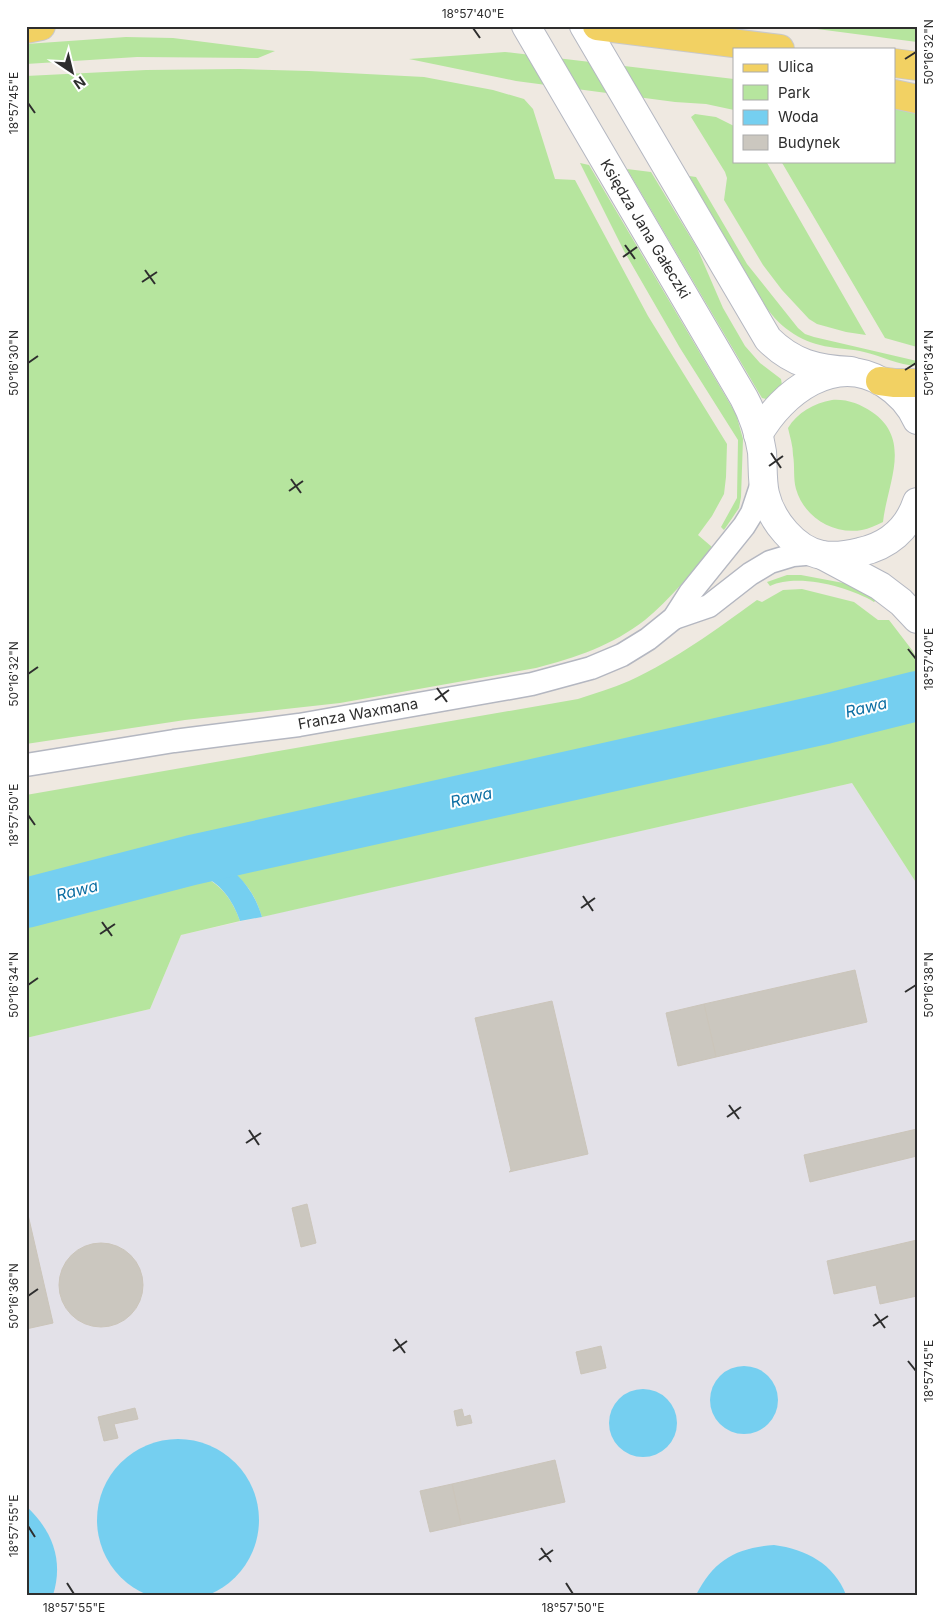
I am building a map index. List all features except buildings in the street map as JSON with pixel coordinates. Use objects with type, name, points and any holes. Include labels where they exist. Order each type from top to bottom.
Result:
[{"type":"main road","points":[[26,29],[40,26]]},
{"type":"main road","points":[[597,26],[772,48]]},
{"type":"main road","points":[[896,64],[917,66]]},
{"type":"main road","points":[[896,94],[917,99]]},
{"type":"main road","points":[[880,381],[917,383]]},
{"type":"street","name":"Księdza Jana Gałeczki","points":[[526,26],[750,410],[762,451],[765,494],[776,519],[793,540],[819,554]]},
{"type":"street","points":[[584,26],[768,339],[789,357],[802,363],[818,368],[851,371],[880,381],[900,396],[909,406],[917,420]]},
{"type":"street","points":[[758,435],[774,410],[796,391],[822,377],[851,371]]},
{"type":"street","name":"Franza Waxmana","points":[[26,765],[174,741],[299,724],[546,681],[591,668],[622,655],[648,639],[674,618],[690,593],[744,526],[752,513],[763,480]]},
{"type":"street","points":[[819,554],[852,554],[866,551],[894,538],[911,516],[917,503]]},
{"type":"street","points":[[917,503],[917,541]]},
{"type":"street","points":[[819,554],[880,586],[901,602],[917,619]]},
{"type":"street","name":"Franza Waxmana","points":[[674,618],[709,606],[750,574],[770,562],[792,555],[819,554]]},
{"type":"shaded area","points":[[852,783],[917,884],[917,1595],[26,1595],[26,1038],[150,1009],[181,935]]},
{"type":"green space","points":[[794,26],[917,26],[917,42]]},
{"type":"green space","points":[[126,37],[173,38],[275,51],[258,58],[137,57],[26,64],[26,44]]},
{"type":"green space","points":[[505,52],[733,79],[733,110],[706,104],[675,102],[516,81],[409,59]]},
{"type":"green space","points":[[240,69],[424,77],[493,90],[524,99],[533,109],[555,179],[575,180],[648,316],[727,444],[724,494],[712,516],[698,535],[712,547],[663,603],[633,629],[593,650],[551,664],[340,703],[185,720],[26,744],[26,76],[146,70]]},
{"type":"green space","points":[[896,103],[917,109],[917,347],[885,338],[782,162],[896,162]]},
{"type":"green space","points":[[695,114],[716,117],[733,126],[733,162],[767,162],[866,335],[817,324],[809,319],[782,290],[763,265],[724,200],[727,178],[725,172],[691,117]]},
{"type":"green space","points":[[580,163],[589,165],[736,414],[743,439],[741,497],[739,508],[724,530],[721,527],[737,498],[738,440],[680,348],[624,251]]},
{"type":"green space","points":[[627,169],[651,172],[697,248],[723,308],[745,346],[760,363],[781,379],[782,385],[766,399],[762,398]]},
{"type":"green space","points":[[689,176],[696,177],[747,264],[798,328],[805,334],[917,361],[917,366],[903,364],[860,351],[820,345],[794,334],[786,328],[766,307]]},
{"type":"green space","points":[[832,400],[858,404],[872,412],[884,423],[892,436],[895,449],[894,463],[883,522],[870,528],[851,531],[830,527],[813,516],[800,499],[796,489],[788,428],[807,409]]},
{"type":"green space","points":[[787,575],[801,575],[854,585],[877,599],[874,602],[851,591],[809,581],[781,582],[770,586],[767,582]]},
{"type":"green space","points":[[802,589],[854,602],[878,620],[889,620],[917,659],[917,682],[877,695],[576,771],[277,835],[26,898],[26,795],[578,699],[629,681],[664,663],[695,644],[757,600],[762,602],[783,590]]},
{"type":"green space","points":[[917,709],[917,884],[852,783],[262,917],[257,902],[250,891],[231,870],[251,857],[559,791]]},
{"type":"green space","points":[[165,871],[167,877],[195,874],[207,878],[220,888],[230,900],[240,921],[181,935],[150,1009],[26,1038],[26,907]]},
{"type":"water","points":[[209,851],[235,872],[248,887],[262,917],[240,921],[230,900],[214,882],[195,874],[167,877],[165,871],[26,907],[26,898]]},
{"type":"water","points":[[744,1366],[757,1369],[768,1376],[775,1387],[778,1400],[775,1413],[768,1424],[757,1431],[744,1434],[731,1431],[720,1424],[713,1413],[710,1400],[713,1387],[720,1376],[731,1369]]},
{"type":"water","points":[[643,1389],[656,1392],[667,1399],[674,1410],[677,1423],[674,1436],[667,1447],[656,1454],[643,1457],[630,1454],[619,1447],[612,1436],[609,1423],[612,1410],[619,1399],[630,1392]]},
{"type":"water","points":[[178,1439],[209,1445],[229,1457],[241,1469],[253,1489],[259,1520],[253,1551],[241,1571],[229,1583],[209,1595],[178,1601],[147,1595],[127,1583],[115,1571],[103,1551],[97,1520],[103,1489],[115,1469],[127,1457],[147,1445]]},
{"type":"water","points":[[26,1506],[43,1525],[53,1546],[57,1570],[53,1595],[26,1595]]},
{"type":"water","points":[[774,1545],[797,1550],[818,1560],[834,1575],[846,1595],[696,1595],[710,1573],[728,1558],[748,1549]]},
{"type":"waterway","name":"Rawa","points":[[26,903],[192,860],[825,719],[917,696]]}]
